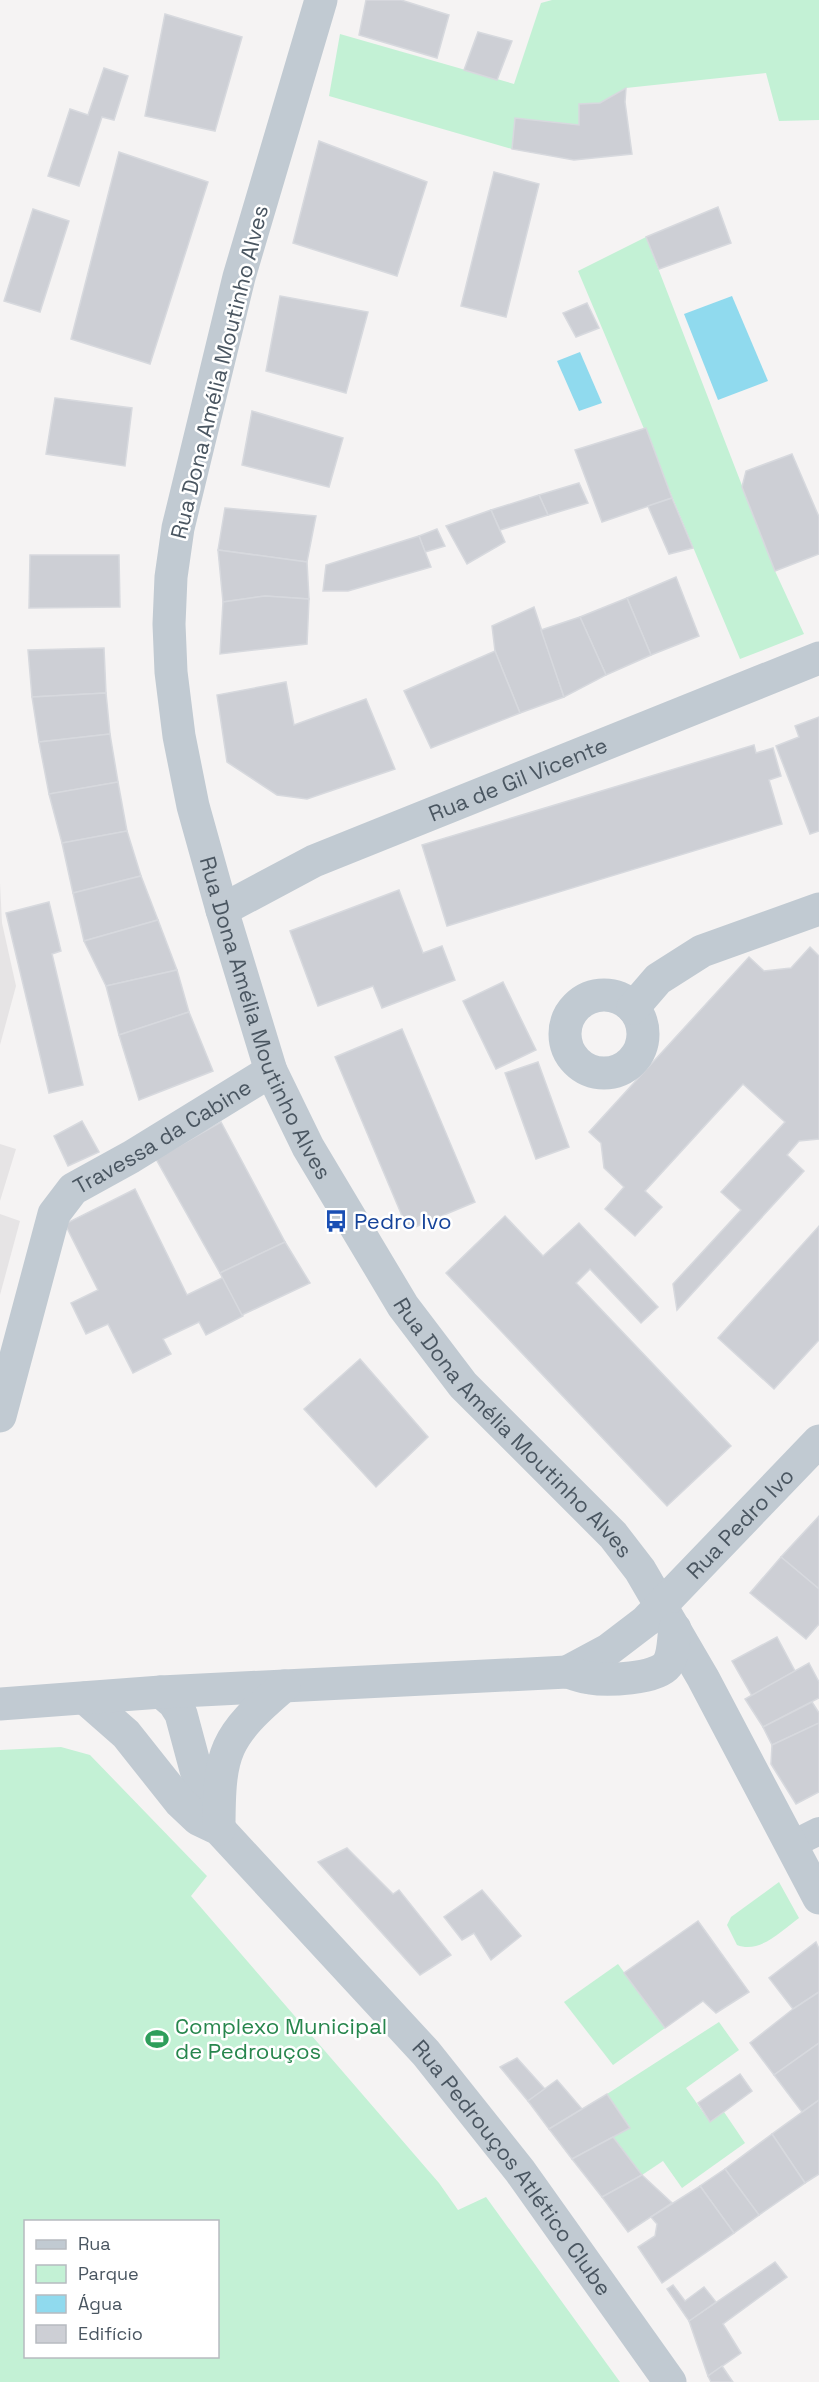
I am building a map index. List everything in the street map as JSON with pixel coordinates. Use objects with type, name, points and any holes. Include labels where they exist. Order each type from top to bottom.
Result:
[{"type":"street","name":"Rua Dona Amélia Moutinho Alves","points":[[321,0],[239,277],[187,486],[171,577],[169,624],[171,672],[179,736],[193,806],[271,1071],[308,1147],[403,1305],[463,1385],[613,1535],[640,1570],[703,1678],[805,1838],[819,1898]]},
{"type":"street","name":"Rua de Gil Vicente","points":[[222,910],[314,861],[819,658]]},
{"type":"street","points":[[633,1008],[658,979],[702,951],[819,909]]},
{"type":"street","name":"Travessa da Cabine","points":[[0,1416],[54,1214],[73,1189],[271,1071]]},
{"type":"street","name":"Rua Pedro Ivo","points":[[567,1672],[608,1650],[646,1621],[668,1617],[819,1441]]},
{"type":"street","points":[[0,1704],[161,1692],[567,1672],[601,1679],[654,1674],[669,1664],[672,1656],[668,1617]]},
{"type":"street","points":[[219,1829],[219,1781],[225,1755],[236,1733],[256,1710],[284,1686]]},
{"type":"street","name":"Rua Pedrouços Atlético Clube","points":[[161,1692],[174,1703],[181,1714],[196,1770],[219,1829]]},
{"type":"street","name":"Rua Pedrouços Atlético Clube","points":[[85,1698],[126,1734],[180,1802],[198,1818],[219,1829],[426,2053],[520,2170],[670,2382]]},
{"type":"shaded area","points":[[0,883],[2,923],[16,986],[0,1045]]},
{"type":"shaded area","points":[[0,1144],[16,1149],[0,1201]]},
{"type":"shaded area","points":[[0,1214],[20,1221],[0,1295]]},
{"type":"green space","points":[[552,0],[819,0],[819,120],[779,121],[766,73],[626,88],[600,103],[580,104],[579,125],[515,118],[512,149],[329,96],[340,34],[514,84],[541,3]]},
{"type":"green space","points":[[646,237],[775,571],[804,634],[740,659],[578,271]]},
{"type":"green space","name":"Complexo Municipal de Pedrouços","points":[[61,1747],[90,1755],[207,1876],[191,1896],[439,2183],[458,2210],[486,2197],[620,2382],[0,2382],[0,1750]]},
{"type":"green space","points":[[779,1882],[799,1918],[778,1935],[762,1944],[746,1947],[737,1945],[727,1925],[731,1917]]},
{"type":"green space","points":[[618,1964],[665,2028],[613,2065],[564,2002]]},
{"type":"green space","points":[[719,2022],[739,2050],[686,2088],[710,2122],[724,2112],[745,2143],[682,2188],[663,2161],[642,2175],[613,2137],[630,2127],[607,2094]]},
{"type":"water","points":[[732,296],[768,381],[718,400],[684,314]]},
{"type":"water","points":[[580,352],[602,403],[579,411],[557,361]]},
{"type":"building","points":[[366,0],[401,0],[449,15],[437,58],[359,35]]},
{"type":"building","points":[[165,14],[242,37],[215,131],[145,116]]},
{"type":"building","points":[[478,32],[512,41],[497,80],[464,70]]},
{"type":"building","points":[[104,68],[128,76],[114,120],[102,117],[79,186],[48,176],[70,109],[88,115]]},
{"type":"building","points":[[626,88],[625,102],[632,154],[574,160],[512,149],[515,118],[579,125],[579,104],[600,103]]},
{"type":"building","points":[[319,141],[427,182],[397,276],[293,243]]},
{"type":"building","points":[[119,152],[208,182],[150,364],[71,339]]},
{"type":"building","points":[[494,172],[539,184],[506,317],[461,306]]},
{"type":"building","points":[[718,207],[731,243],[659,269],[646,237]]},
{"type":"building","points":[[33,209],[69,221],[40,312],[4,301]]},
{"type":"building","points":[[280,296],[368,312],[346,393],[266,371]]},
{"type":"building","points":[[587,303],[599,328],[576,337],[563,313]]},
{"type":"building","points":[[55,398],[132,408],[125,466],[46,454]]},
{"type":"building","points":[[252,411],[343,438],[329,487],[242,465]]},
{"type":"building","points":[[646,428],[672,498],[602,522],[575,450]]},
{"type":"building","points":[[792,454],[819,517],[819,554],[775,571],[742,487],[746,471]]},
{"type":"building","points":[[579,483],[588,503],[548,515],[539,495]]},
{"type":"building","points":[[539,495],[548,515],[500,530],[491,510]]},
{"type":"building","points":[[672,498],[693,548],[669,554],[648,506]]},
{"type":"building","points":[[225,508],[316,516],[307,562],[218,550]]},
{"type":"building","points":[[491,510],[505,542],[467,564],[446,526]]},
{"type":"building","points":[[437,529],[445,546],[425,552],[419,536]]},
{"type":"building","points":[[419,536],[431,567],[348,591],[323,591],[326,565]]},
{"type":"building","points":[[218,550],[307,562],[309,599],[265,596],[223,602]]},
{"type":"building","points":[[30,555],[119,555],[120,607],[29,608]]},
{"type":"building","points":[[676,577],[699,636],[651,655],[627,598]]},
{"type":"building","points":[[265,596],[309,599],[307,644],[220,654],[223,602]]},
{"type":"building","points":[[627,598],[651,655],[606,675],[580,617]]},
{"type":"building","points":[[534,607],[564,697],[520,713],[495,651],[492,626]]},
{"type":"building","points":[[580,617],[606,675],[564,697],[541,630]]},
{"type":"building","points":[[104,648],[106,693],[32,697],[28,650]]},
{"type":"building","points":[[495,651],[520,713],[431,748],[404,691]]},
{"type":"building","points":[[286,682],[294,725],[366,699],[395,769],[307,799],[277,795],[227,762],[217,695]]},
{"type":"building","points":[[106,693],[110,734],[39,742],[32,697]]},
{"type":"building","points":[[819,717],[819,831],[810,834],[776,746],[799,737],[795,726]]},
{"type":"building","points":[[110,734],[118,782],[49,794],[39,742]]},
{"type":"building","points":[[754,745],[756,753],[773,748],[781,776],[769,780],[782,824],[447,926],[422,845]]},
{"type":"building","points":[[118,782],[127,831],[62,843],[49,794]]},
{"type":"building","points":[[127,831],[141,876],[73,893],[62,843]]},
{"type":"building","points":[[141,876],[158,920],[84,941],[73,893]]},
{"type":"building","points":[[399,890],[423,953],[442,946],[455,980],[382,1008],[373,986],[318,1006],[290,931]]},
{"type":"building","points":[[49,902],[61,951],[52,954],[83,1085],[49,1093],[6,913]]},
{"type":"building","points":[[158,920],[177,970],[106,986],[84,941]]},
{"type":"building","points":[[810,947],[819,956],[819,1139],[799,1141],[787,1155],[804,1171],[677,1310],[673,1284],[741,1210],[721,1192],[785,1122],[743,1084],[645,1191],[662,1207],[635,1236],[605,1209],[624,1187],[604,1168],[601,1143],[589,1132],[749,957],[764,971],[791,968]]},
{"type":"building","points":[[177,970],[189,1012],[119,1035],[106,986]]},
{"type":"building","points":[[503,982],[536,1050],[496,1069],[463,1001]]},
{"type":"building","points":[[189,1012],[213,1071],[139,1100],[119,1035]]},
{"type":"building","points":[[402,1029],[475,1202],[408,1230],[335,1057]]},
{"type":"building","points":[[538,1062],[569,1147],[536,1159],[505,1073]]},
{"type":"building","points":[[82,1121],[99,1152],[68,1166],[54,1136]]},
{"type":"building","points":[[221,1122],[285,1242],[220,1273],[156,1159]]},
{"type":"building","points":[[135,1189],[187,1295],[224,1277],[243,1316],[206,1335],[199,1322],[163,1339],[171,1354],[133,1373],[108,1324],[86,1334],[71,1303],[98,1290],[65,1224]]},
{"type":"building","points":[[505,1216],[543,1256],[579,1223],[658,1307],[641,1323],[590,1269],[576,1283],[731,1446],[667,1506],[446,1273]]},
{"type":"building","points":[[819,1226],[819,1340],[774,1389],[718,1338]]},
{"type":"building","points":[[285,1242],[310,1283],[242,1315],[220,1273]]},
{"type":"building","points":[[360,1359],[428,1437],[376,1487],[304,1409]]},
{"type":"building","points":[[819,1516],[819,1589],[781,1557]]},
{"type":"building","points":[[781,1557],[819,1589],[819,1624],[806,1639],[750,1593]]},
{"type":"building","points":[[777,1637],[795,1671],[752,1696],[732,1661]]},
{"type":"building","points":[[809,1663],[819,1682],[819,1698],[763,1727],[745,1699]]},
{"type":"building","points":[[812,1702],[819,1713],[819,1723],[772,1745],[763,1727]]},
{"type":"building","points":[[819,1723],[819,1792],[796,1804],[771,1764],[772,1745]]},
{"type":"building","points":[[347,1848],[393,1894],[399,1890],[451,1955],[420,1975],[318,1862]]},
{"type":"building","points":[[482,1890],[521,1936],[491,1960],[474,1933],[462,1940],[444,1917]]},
{"type":"building","points":[[698,1921],[749,1992],[716,2013],[703,2001],[665,2028],[624,1973]]},
{"type":"building","points":[[816,1942],[819,1949],[819,1992],[793,2009],[769,1978]]},
{"type":"building","points":[[819,1992],[819,2043],[774,2075],[750,2043]]},
{"type":"building","points":[[819,2043],[819,2100],[802,2112],[774,2075]]},
{"type":"building","points":[[517,2058],[545,2089],[528,2101],[500,2067]]},
{"type":"building","points":[[740,2074],[752,2091],[710,2122],[698,2103]]},
{"type":"building","points":[[557,2080],[582,2109],[549,2129],[528,2101]]},
{"type":"building","points":[[607,2094],[630,2128],[572,2159],[549,2129]]},
{"type":"building","points":[[819,2100],[819,2174],[805,2183],[772,2134]]},
{"type":"building","points":[[772,2134],[805,2183],[759,2215],[725,2169]]},
{"type":"building","points":[[613,2137],[642,2175],[602,2197],[572,2159]]},
{"type":"building","points":[[725,2169],[759,2215],[734,2233],[700,2186]]},
{"type":"building","points":[[642,2175],[672,2203],[628,2232],[602,2197]]},
{"type":"building","points":[[700,2186],[734,2233],[662,2283],[638,2247],[655,2236],[657,2224],[651,2217]]},
{"type":"building","points":[[775,2262],[787,2277],[723,2324],[741,2353],[708,2376],[689,2321]]},
{"type":"building","points":[[673,2285],[685,2301],[704,2287],[716,2302],[689,2321],[667,2289]]},
{"type":"building","points":[[722,2366],[733,2382],[711,2382],[708,2376]]},
{"type":"place","name":"Pedro Ivo","points":[[336,1221]]},
{"type":"place","name":"Complexo Municipal de Pedrouços","points":[[157,2039]]}]
